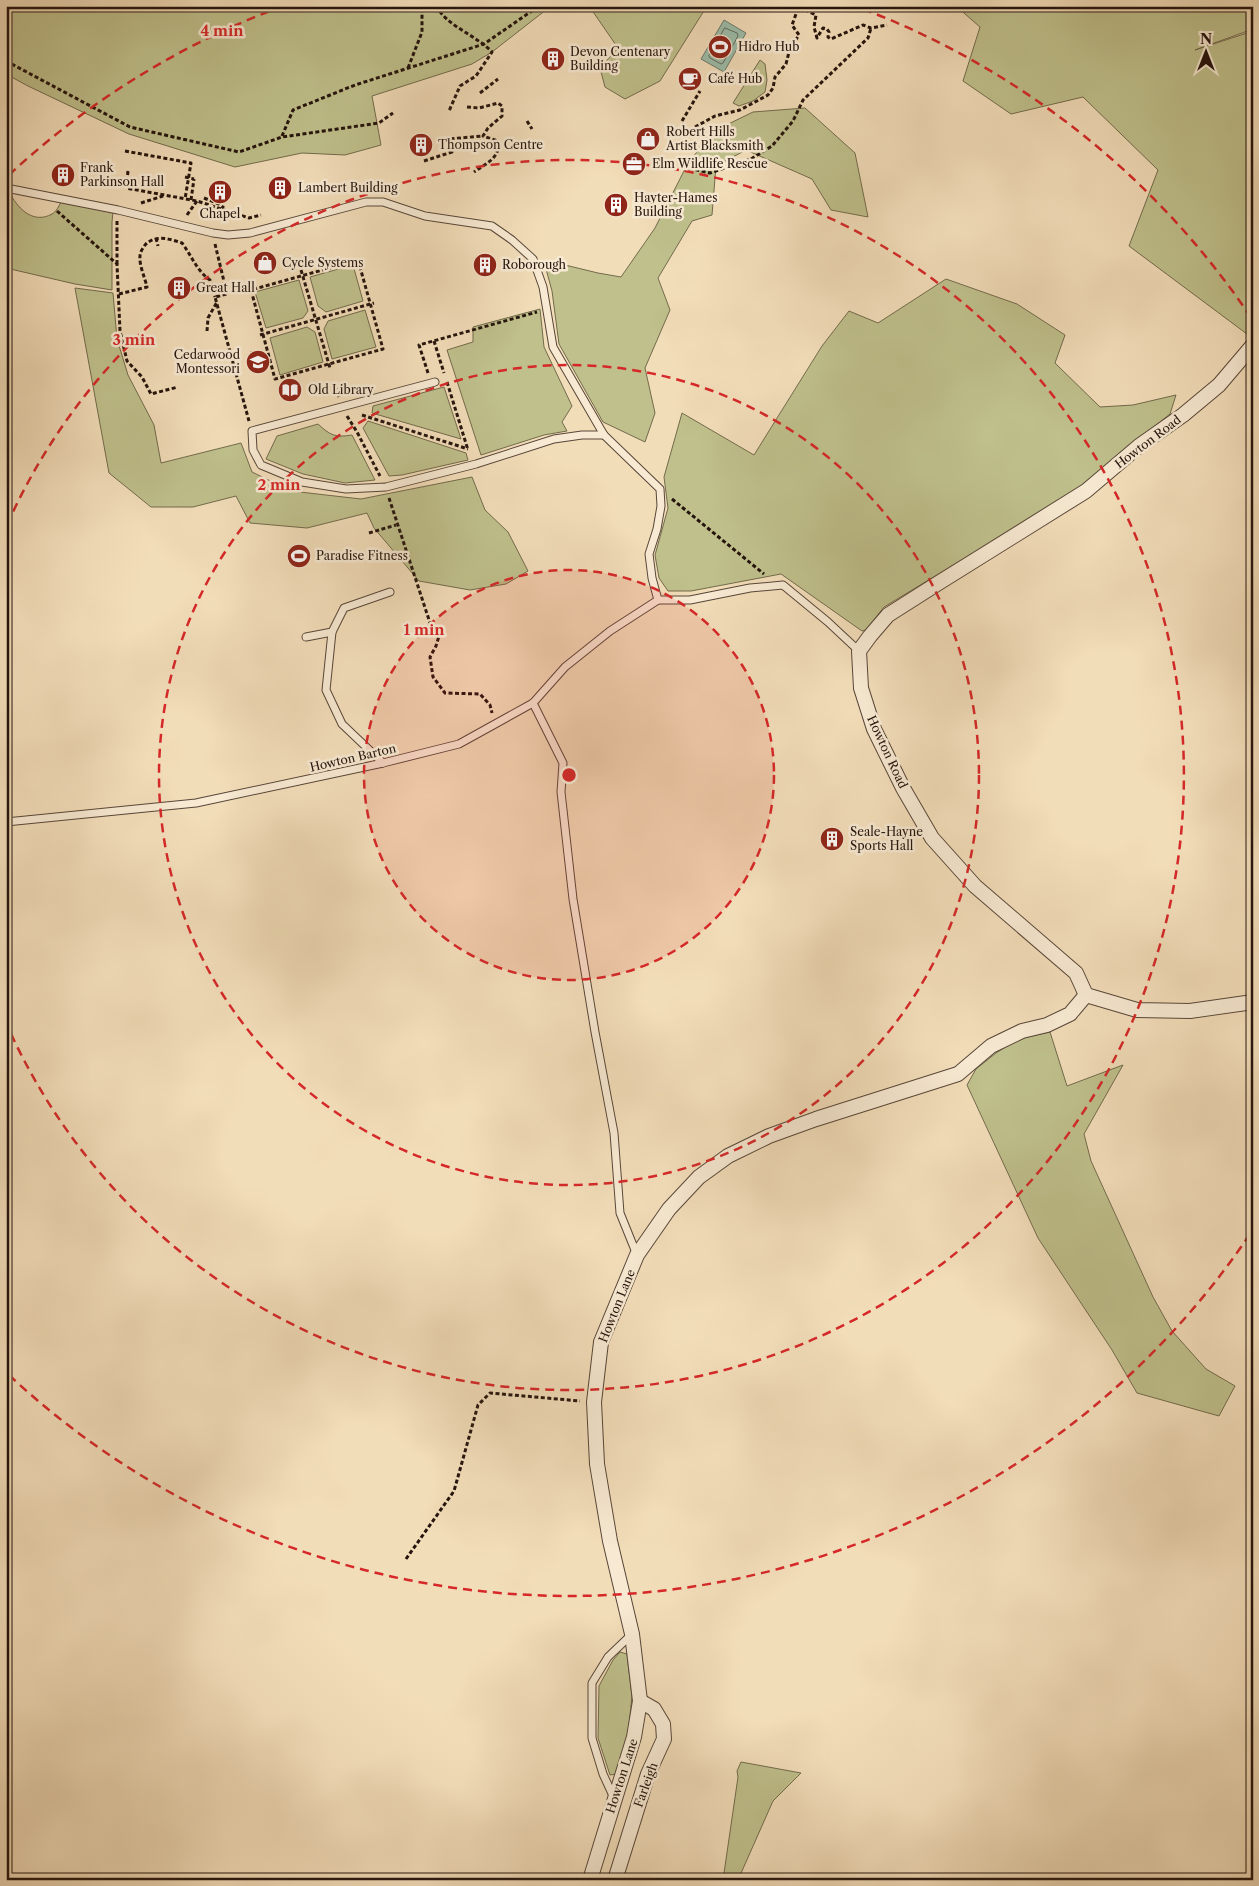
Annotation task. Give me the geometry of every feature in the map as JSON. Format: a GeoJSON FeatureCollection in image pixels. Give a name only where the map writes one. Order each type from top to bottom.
{"type":"FeatureCollection","features":[{"type":"Feature","properties":{"kind":"street","name":"Howton Road"},"geometry":{"type":"LineString","coordinates":[[1086,995],[1076,973],[975,886],[932,838],[903,788],[874,728],[862,688],[859,652],[888,615],[1086,492],[1139,446],[1183,415],[1219,385],[1253,345]]}},
{"type":"Feature","properties":{"kind":"street"},"geometry":{"type":"LineString","coordinates":[[1086,995],[1137,1010],[1190,1011],[1253,1002]]}},
{"type":"Feature","properties":{"kind":"street","name":"Howton Lane"},"geometry":{"type":"LineString","coordinates":[[590,1880],[634,1737],[640,1701],[632,1634],[610,1541],[597,1464],[594,1402],[601,1342],[637,1255],[669,1209],[699,1177],[728,1156],[769,1136],[816,1119],[958,1074],[990,1046],[1022,1032],[1047,1025],[1070,1014],[1086,995]]}},
{"type":"Feature","properties":{"kind":"street","name":"Farleigh"},"geometry":{"type":"LineString","coordinates":[[615,1880],[648,1774],[664,1739],[663,1724],[654,1709],[640,1701]]}},
{"type":"Feature","properties":{"kind":"lane"},"geometry":{"type":"LineString","coordinates":[[6,188],[118,210],[228,235],[250,233],[366,202],[383,202],[425,216],[492,226],[512,240],[533,259],[543,287],[553,347],[604,435],[660,489],[661,506],[657,529],[649,554],[652,578],[658,600],[690,600],[750,588],[783,585],[828,622],[859,652]]}},
{"type":"Feature","properties":{"kind":"lane"},"geometry":{"type":"LineString","coordinates":[[433,382],[252,431],[253,450],[260,465],[302,482],[346,489],[386,487],[476,464],[554,439],[582,435],[604,435]]}},
{"type":"Feature","properties":{"kind":"lane"},"geometry":{"type":"LineString","coordinates":[[383,763],[342,724],[326,690],[332,632],[344,608],[390,592]]}},
{"type":"Feature","properties":{"kind":"lane","name":"Howton Barton"},"geometry":{"type":"LineString","coordinates":[[6,822],[196,803],[383,763],[459,744],[533,703],[565,667],[610,631],[658,600]]}},
{"type":"Feature","properties":{"kind":"lane"},"geometry":{"type":"LineString","coordinates":[[306,637],[332,632]]}},
{"type":"Feature","properties":{"kind":"lane"},"geometry":{"type":"LineString","coordinates":[[533,703],[563,763],[561,792],[573,898],[614,1133],[620,1213],[637,1255]]}},
{"type":"Feature","properties":{"kind":"lane"},"geometry":{"type":"LineString","coordinates":[[614,1798],[603,1774],[592,1738],[592,1683],[608,1657],[632,1634]]}},
{"type":"Feature","properties":{"kind":"path"},"geometry":{"type":"LineString","coordinates":[[407,68],[422,32],[422,6]]}},
{"type":"Feature","properties":{"kind":"path"},"geometry":{"type":"LineString","coordinates":[[436,6],[441,15],[484,44],[492,52],[476,76],[460,86],[449,111]]}},
{"type":"Feature","properties":{"kind":"path"},"geometry":{"type":"LineString","coordinates":[[282,137],[293,110],[355,85],[484,44],[539,6]]}},
{"type":"Feature","properties":{"kind":"path"},"geometry":{"type":"LineString","coordinates":[[695,128],[715,116],[740,110],[768,95],[774,88],[775,77],[786,64],[790,48],[799,35],[792,25],[799,7],[816,15],[814,27],[817,38],[824,28],[829,32],[828,37],[830,39],[863,24],[871,28],[887,25]]}},
{"type":"Feature","properties":{"kind":"path"},"geometry":{"type":"LineString","coordinates":[[689,168],[710,173],[751,159],[772,146],[793,121],[803,100],[868,38],[871,28]]}},
{"type":"Feature","properties":{"kind":"path"},"geometry":{"type":"LineString","coordinates":[[6,61],[130,127],[238,152],[282,137],[379,123],[393,113]]}},
{"type":"Feature","properties":{"kind":"path"},"geometry":{"type":"LineString","coordinates":[[480,93],[498,79]]}},
{"type":"Feature","properties":{"kind":"path"},"geometry":{"type":"LineString","coordinates":[[682,121],[700,91]]}},
{"type":"Feature","properties":{"kind":"path"},"geometry":{"type":"LineString","coordinates":[[467,107],[479,108],[498,103],[502,106],[502,116],[488,128],[483,136]]}},
{"type":"Feature","properties":{"kind":"path"},"geometry":{"type":"LineString","coordinates":[[527,121],[532,129]]}},
{"type":"Feature","properties":{"kind":"path"},"geometry":{"type":"LineString","coordinates":[[424,161],[452,152],[448,139],[483,136],[495,140],[499,146],[498,153],[494,159],[474,172]]}},
{"type":"Feature","properties":{"kind":"path"},"geometry":{"type":"LineString","coordinates":[[126,151],[190,163],[184,199]]}},
{"type":"Feature","properties":{"kind":"path"},"geometry":{"type":"LineString","coordinates":[[128,171],[126,188],[197,201],[249,218],[261,215]]}},
{"type":"Feature","properties":{"kind":"path"},"geometry":{"type":"LineString","coordinates":[[185,177],[194,178],[191,200]]}},
{"type":"Feature","properties":{"kind":"path"},"geometry":{"type":"LineString","coordinates":[[204,198],[219,204],[224,209]]}},
{"type":"Feature","properties":{"kind":"path"},"geometry":{"type":"LineString","coordinates":[[187,215],[197,201]]}},
{"type":"Feature","properties":{"kind":"path"},"geometry":{"type":"LineString","coordinates":[[57,211],[117,264]]}},
{"type":"Feature","properties":{"kind":"path"},"geometry":{"type":"LineString","coordinates":[[117,224],[120,331],[127,360],[142,376],[151,394],[178,387]]}},
{"type":"Feature","properties":{"kind":"path"},"geometry":{"type":"LineString","coordinates":[[213,233],[217,256],[228,293],[215,297]]}},
{"type":"Feature","properties":{"kind":"path"},"geometry":{"type":"LineString","coordinates":[[119,294],[147,287],[140,255],[143,248],[149,242],[156,238],[164,238],[182,243],[195,266],[202,275],[210,280],[252,431]]}},
{"type":"Feature","properties":{"kind":"path"},"geometry":{"type":"LineString","coordinates":[[156,238],[158,246]]}},
{"type":"Feature","properties":{"kind":"path"},"geometry":{"type":"LineString","coordinates":[[246,288],[251,290],[358,260],[385,348],[329,366],[274,379],[251,290]]}},
{"type":"Feature","properties":{"kind":"path"},"geometry":{"type":"LineString","coordinates":[[301,270],[329,366]]}},
{"type":"Feature","properties":{"kind":"path"},"geometry":{"type":"LineString","coordinates":[[208,331],[208,318],[217,302]]}},
{"type":"Feature","properties":{"kind":"path"},"geometry":{"type":"LineString","coordinates":[[262,335],[372,304]]}},
{"type":"Feature","properties":{"kind":"path"},"geometry":{"type":"LineString","coordinates":[[433,382],[419,345],[547,309]]}},
{"type":"Feature","properties":{"kind":"path"},"geometry":{"type":"LineString","coordinates":[[434,341],[468,449],[476,464]]}},
{"type":"Feature","properties":{"kind":"path"},"geometry":{"type":"LineString","coordinates":[[342,408],[386,487],[396,525],[432,629],[439,636],[430,657],[433,677],[445,693],[480,694],[490,705],[495,724]]}},
{"type":"Feature","properties":{"kind":"path"},"geometry":{"type":"LineString","coordinates":[[370,418],[468,449]]}},
{"type":"Feature","properties":{"kind":"path"},"geometry":{"type":"LineString","coordinates":[[660,489],[758,571]]}},
{"type":"Feature","properties":{"kind":"path"},"geometry":{"type":"LineString","coordinates":[[369,533],[396,525]]}},
{"type":"Feature","properties":{"kind":"path"},"geometry":{"type":"LineString","coordinates":[[406,1559],[454,1491],[478,1405],[490,1393],[594,1402]]}},
{"type":"Feature","properties":{"kind":"green space"},"geometry":{"type":"Polygon","coordinates":[[[6,6],[551,6],[492,52],[472,64],[372,96],[381,145],[345,155],[302,153],[235,167],[129,134],[6,74],[6,6]]]}},
{"type":"Feature","properties":{"kind":"green space"},"geometry":{"type":"Polygon","coordinates":[[[589,6],[707,6],[660,81],[625,99],[605,87],[600,68],[618,48],[589,6]]]}},
{"type":"Feature","properties":{"kind":"green space"},"geometry":{"type":"Polygon","coordinates":[[[956,6],[1253,6],[1253,29],[1195,50],[1253,31],[1253,334],[1251,337],[1129,246],[1158,170],[1083,97],[1011,114],[963,81],[980,27],[956,6]]]}},
{"type":"Feature","properties":{"kind":"green space"},"geometry":{"type":"Polygon","coordinates":[[[760,60],[765,64],[767,80],[765,92],[753,101],[739,106],[733,103],[760,60]]]}},
{"type":"Feature","properties":{"kind":"green space"},"geometry":{"type":"Polygon","coordinates":[[[805,108],[855,153],[868,217],[831,210],[812,179],[746,150],[716,166],[712,215],[692,221],[658,278],[670,310],[645,368],[655,413],[645,442],[603,422],[559,344],[552,291],[546,269],[561,264],[621,277],[655,228],[685,169],[710,133],[753,112],[805,108]]]}},
{"type":"Feature","properties":{"kind":"green space"},"geometry":{"type":"Polygon","coordinates":[[[6,194],[11,195],[18,206],[33,216],[45,217],[53,213],[61,202],[113,212],[112,290],[75,284],[6,268],[6,194]]]}},
{"type":"Feature","properties":{"kind":"green space"},"geometry":{"type":"Polygon","coordinates":[[[353,265],[363,301],[326,312],[318,306],[310,277],[353,265]]]}},
{"type":"Feature","properties":{"kind":"green space"},"geometry":{"type":"Polygon","coordinates":[[[946,279],[1017,304],[1065,335],[1055,363],[1100,407],[1133,405],[1176,395],[1170,414],[1084,486],[884,607],[866,630],[862,631],[781,574],[691,591],[668,591],[659,578],[655,555],[668,508],[664,477],[682,413],[754,455],[822,346],[849,311],[878,323],[946,279]]]}},
{"type":"Feature","properties":{"kind":"green space"},"geometry":{"type":"Polygon","coordinates":[[[299,280],[308,311],[303,318],[266,328],[255,292],[299,280]]]}},
{"type":"Feature","properties":{"kind":"green space"},"geometry":{"type":"Polygon","coordinates":[[[75,288],[113,293],[117,339],[128,375],[154,425],[161,463],[241,443],[252,472],[291,491],[361,499],[472,477],[485,510],[508,532],[528,571],[506,584],[470,590],[419,581],[374,528],[367,513],[307,528],[250,523],[236,496],[193,507],[151,507],[109,473],[75,288]]]}},
{"type":"Feature","properties":{"kind":"green space"},"geometry":{"type":"Polygon","coordinates":[[[540,309],[544,347],[572,406],[562,422],[567,431],[544,435],[481,455],[447,350],[473,342],[473,327],[540,309]]]}},
{"type":"Feature","properties":{"kind":"green space"},"geometry":{"type":"Polygon","coordinates":[[[365,310],[376,347],[332,359],[324,329],[328,321],[365,310]]]}},
{"type":"Feature","properties":{"kind":"green space"},"geometry":{"type":"Polygon","coordinates":[[[307,327],[315,332],[323,362],[280,375],[270,338],[307,327]]]}},
{"type":"Feature","properties":{"kind":"green space"},"geometry":{"type":"Polygon","coordinates":[[[444,387],[461,439],[372,413],[373,406],[444,387]]]}},
{"type":"Feature","properties":{"kind":"green space"},"geometry":{"type":"Polygon","coordinates":[[[368,421],[466,453],[468,460],[402,475],[389,476],[363,428],[368,421]]]}},
{"type":"Feature","properties":{"kind":"green space"},"geometry":{"type":"Polygon","coordinates":[[[318,424],[333,435],[352,435],[375,480],[345,483],[303,474],[266,459],[277,436],[318,424]]]}},
{"type":"Feature","properties":{"kind":"green space"},"geometry":{"type":"Polygon","coordinates":[[[1050,1032],[1067,1086],[1123,1065],[1084,1134],[1091,1161],[1153,1297],[1172,1331],[1206,1369],[1235,1386],[1219,1416],[1137,1393],[1112,1350],[1038,1238],[967,1085],[976,1069],[996,1053],[1018,1039],[1050,1032]]]}},
{"type":"Feature","properties":{"kind":"green space"},"geometry":{"type":"Polygon","coordinates":[[[620,1652],[627,1654],[632,1696],[628,1736],[617,1774],[610,1775],[598,1738],[599,1686],[613,1660],[620,1652]]]}},
{"type":"Feature","properties":{"kind":"green space"},"geometry":{"type":"Polygon","coordinates":[[[741,1762],[801,1773],[773,1801],[738,1880],[723,1880],[738,1777],[737,1771],[741,1762]]]}},
{"type":"Feature","properties":{"kind":"water"},"geometry":{"type":"Polygon","coordinates":[[[724,20],[746,33],[724,72],[701,59],[724,20]]]}},
{"type":"Feature","properties":{"kind":"place","name":"Hidro Hub"},"geometry":{"type":"Point","coordinates":[720,47]}},
{"type":"Feature","properties":{"kind":"place","name":"Devon Centenary Building"},"geometry":{"type":"Point","coordinates":[553,59]}},
{"type":"Feature","properties":{"kind":"place","name":"Café Hub"},"geometry":{"type":"Point","coordinates":[690,79]}},
{"type":"Feature","properties":{"kind":"place","name":"Robert Hills Artist Blacksmith"},"geometry":{"type":"Point","coordinates":[648,139]}},
{"type":"Feature","properties":{"kind":"place","name":"Thompson Centre"},"geometry":{"type":"Point","coordinates":[421,145]}},
{"type":"Feature","properties":{"kind":"place","name":"Elm Wildlife Rescue"},"geometry":{"type":"Point","coordinates":[634,164]}},
{"type":"Feature","properties":{"kind":"place","name":"Frank Parkinson Hall"},"geometry":{"type":"Point","coordinates":[63,175]}},
{"type":"Feature","properties":{"kind":"place","name":"Lambert Building"},"geometry":{"type":"Point","coordinates":[280,188]}},
{"type":"Feature","properties":{"kind":"place","name":"Chapel"},"geometry":{"type":"Point","coordinates":[220,192]}},
{"type":"Feature","properties":{"kind":"place","name":"Hayter-Hames Building"},"geometry":{"type":"Point","coordinates":[616,205]}},
{"type":"Feature","properties":{"kind":"place","name":"Cycle Systems"},"geometry":{"type":"Point","coordinates":[265,263]}},
{"type":"Feature","properties":{"kind":"place","name":"Roborough"},"geometry":{"type":"Point","coordinates":[485,265]}},
{"type":"Feature","properties":{"kind":"place","name":"Great Hall"},"geometry":{"type":"Point","coordinates":[179,288]}},
{"type":"Feature","properties":{"kind":"place","name":"Cedarwood Montessori"},"geometry":{"type":"Point","coordinates":[258,362]}},
{"type":"Feature","properties":{"kind":"place","name":"Old Library"},"geometry":{"type":"Point","coordinates":[290,390]}},
{"type":"Feature","properties":{"kind":"place","name":"Paradise Fitness"},"geometry":{"type":"Point","coordinates":[299,556]}},
{"type":"Feature","properties":{"kind":"place","name":"Seale-Hayne Sports Hall"},"geometry":{"type":"Point","coordinates":[832,839]}}]}
